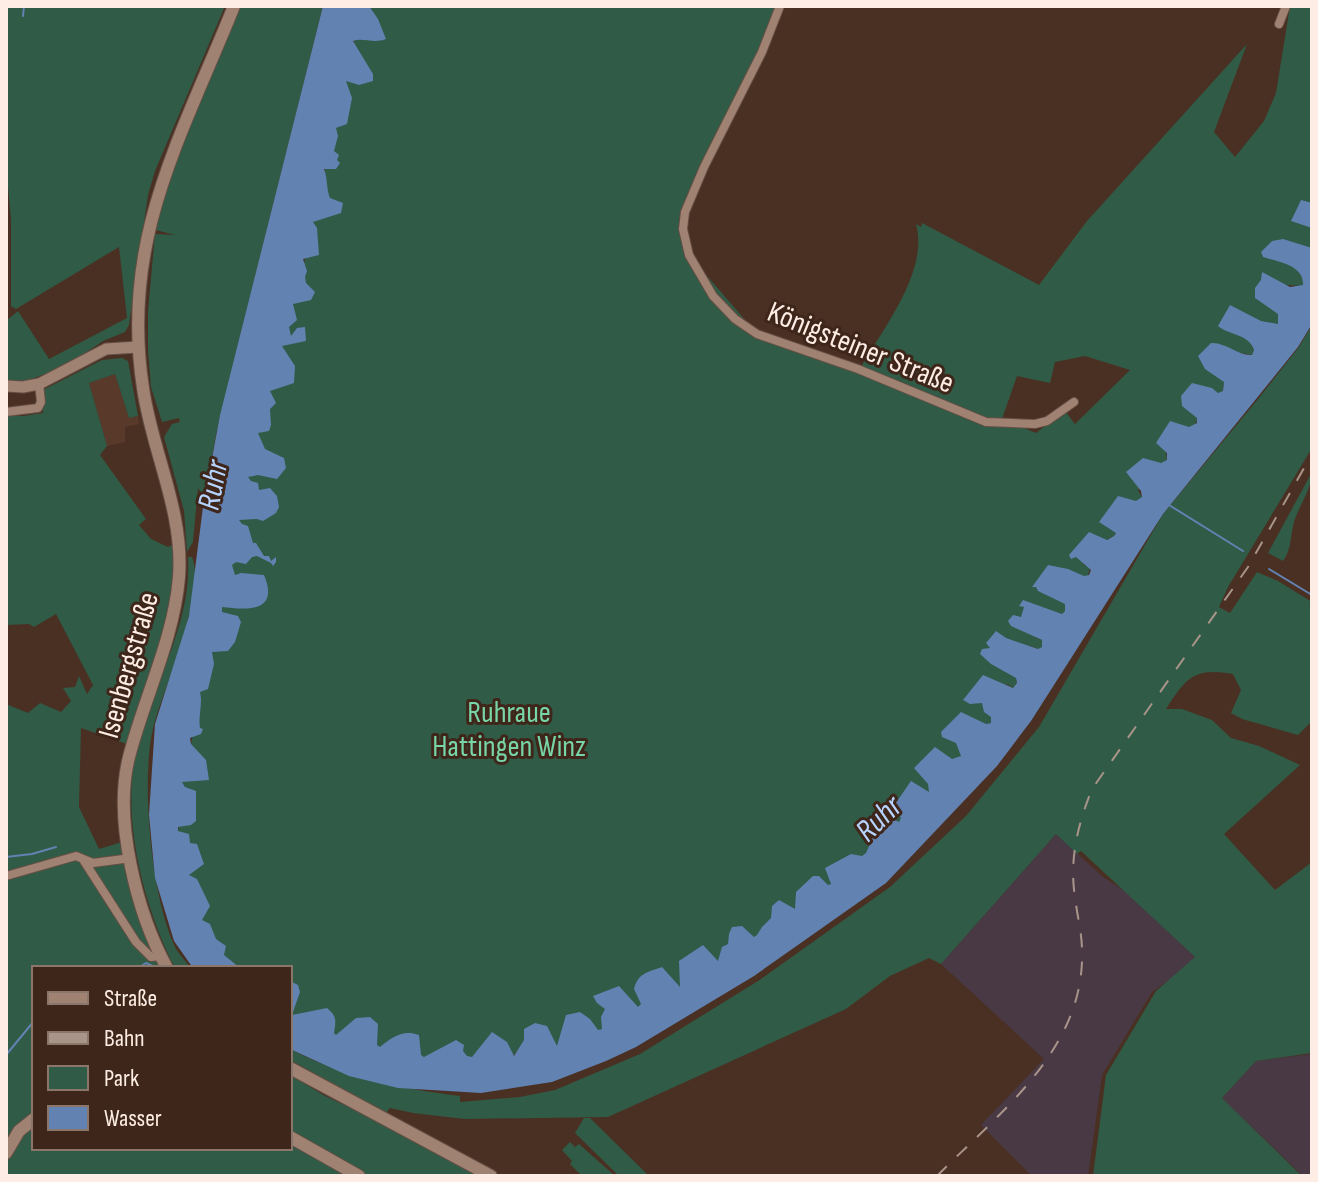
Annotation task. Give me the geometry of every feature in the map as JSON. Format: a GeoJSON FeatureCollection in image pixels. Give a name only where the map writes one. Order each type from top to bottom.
{"type":"FeatureCollection","features":[{"type":"Feature","properties":{"kind":"main road","name":"Isenbergstraße"},"geometry":{"type":"LineString","coordinates":[[166,966],[147,922],[124,817],[126,772],[176,601],[180,566],[174,508],[146,403],[138,347],[138,304],[145,250],[158,192],[234,6]]}},
{"type":"Feature","properties":{"kind":"main road"},"geometry":{"type":"LineString","coordinates":[[292,1069],[491,1176]]}},
{"type":"Feature","properties":{"kind":"main road"},"geometry":{"type":"LineString","coordinates":[[6,1153],[19,1131],[32,1121]]}},
{"type":"Feature","properties":{"kind":"main road"},"geometry":{"type":"LineString","coordinates":[[292,1138],[359,1176]]}},
{"type":"Feature","properties":{"kind":"street","name":"Königsteiner Straße"},"geometry":{"type":"LineString","coordinates":[[780,6],[762,52],[685,212],[683,229],[689,255],[713,296],[735,319],[757,334],[888,381],[986,422],[1035,424],[1047,421],[1074,402]]}},
{"type":"Feature","properties":{"kind":"street"},"geometry":{"type":"LineString","coordinates":[[1279,24],[1286,6]]}},
{"type":"Feature","properties":{"kind":"street"},"geometry":{"type":"LineString","coordinates":[[6,386],[39,384],[106,349],[138,347]]}},
{"type":"Feature","properties":{"kind":"street"},"geometry":{"type":"LineString","coordinates":[[6,412],[38,408],[41,402],[39,384]]}},
{"type":"Feature","properties":{"kind":"street"},"geometry":{"type":"LineString","coordinates":[[6,876],[76,856],[93,863],[131,858]]}},
{"type":"Feature","properties":{"kind":"street"},"geometry":{"type":"LineString","coordinates":[[84,861],[142,949],[151,957],[160,956]]}},
{"type":"Feature","properties":{"kind":"shaded area"},"geometry":{"type":"Polygon","coordinates":[[[115,374],[129,418],[138,416],[139,424],[125,427],[125,442],[107,446],[89,383],[115,374]]]}},
{"type":"Feature","properties":{"kind":"shaded area"},"geometry":{"type":"Polygon","coordinates":[[[1056,834],[1103,877],[1126,892],[1198,960],[1152,992],[1102,1075],[1088,1176],[1032,1176],[981,1125],[1044,1059],[941,964],[1056,834]]]}},
{"type":"Feature","properties":{"kind":"shaded area"},"geometry":{"type":"Polygon","coordinates":[[[1312,1054],[1312,1176],[1303,1176],[1222,1098],[1256,1061],[1312,1054]]]}},
{"type":"Feature","properties":{"kind":"green space"},"geometry":{"type":"Polygon","coordinates":[[[6,6],[225,6],[155,171],[148,195],[129,325],[125,332],[103,341],[64,367],[26,381],[6,380],[6,321],[18,311],[49,359],[127,318],[119,247],[16,309],[11,306],[11,220],[6,164],[6,6]]]}},
{"type":"Feature","properties":{"kind":"green space"},"geometry":{"type":"Polygon","coordinates":[[[240,6],[323,6],[219,420],[204,497],[198,488],[193,542],[187,552],[184,511],[164,437],[172,424],[180,422],[179,418],[162,422],[151,387],[148,311],[155,234],[175,235],[156,230],[163,201],[182,144],[240,6]]]}},
{"type":"Feature","properties":{"kind":"green space","name":"Ruhraue Hattingen Winz"},"geometry":{"type":"Polygon","coordinates":[[[362,6],[779,6],[684,221],[689,255],[752,328],[861,367],[892,317],[910,279],[916,261],[916,224],[921,227],[922,223],[1039,285],[1087,221],[1247,44],[1214,132],[1235,157],[1264,121],[1276,93],[1290,6],[1312,6],[1312,248],[1297,270],[1303,278],[1303,286],[1287,285],[1278,314],[1278,325],[1249,341],[1254,350],[1252,355],[1241,353],[1224,382],[1223,391],[1219,394],[1214,390],[1194,426],[1188,427],[1166,452],[1167,460],[1138,490],[1142,497],[1111,527],[1116,532],[1114,536],[1083,564],[1090,568],[1088,575],[1084,577],[1076,573],[1065,611],[1062,614],[1051,611],[1035,637],[1042,640],[1042,647],[1030,646],[1016,678],[1017,684],[1013,688],[1007,684],[991,723],[986,724],[936,787],[784,933],[598,1031],[557,1047],[553,1040],[519,1049],[513,1056],[510,1051],[475,1054],[472,1057],[425,1057],[357,1047],[292,1018],[292,966],[229,966],[198,915],[178,832],[182,782],[185,781],[204,667],[254,446],[302,272],[362,6]],[[1085,356],[1055,362],[1050,383],[1017,376],[1002,419],[1036,433],[1065,411],[1075,424],[1130,370],[1085,356]]]}},
{"type":"Feature","properties":{"kind":"green space"},"geometry":{"type":"Polygon","coordinates":[[[1312,325],[1312,448],[1219,607],[1230,613],[1257,572],[1312,602],[1312,721],[1298,735],[1242,719],[1231,713],[1241,690],[1233,674],[1220,672],[1192,677],[1179,689],[1166,709],[1182,709],[1212,720],[1231,738],[1259,746],[1300,765],[1224,834],[1275,890],[1312,862],[1312,1053],[1256,1061],[1222,1098],[1302,1176],[1093,1176],[1106,1075],[1156,991],[1195,957],[1081,851],[1077,854],[1056,834],[941,964],[929,958],[890,976],[846,1009],[608,1117],[465,1119],[390,1108],[386,1113],[292,1061],[292,1050],[352,1075],[460,1096],[460,1102],[520,1097],[555,1090],[640,1054],[758,981],[890,887],[966,816],[1039,727],[1163,514],[1299,347],[1312,325]]]}},
{"type":"Feature","properties":{"kind":"green space"},"geometry":{"type":"Polygon","coordinates":[[[122,358],[128,361],[138,416],[129,418],[115,374],[89,383],[107,446],[100,455],[146,519],[139,525],[151,539],[168,547],[175,544],[174,570],[159,646],[127,744],[81,728],[79,807],[99,849],[122,842],[160,966],[32,966],[32,1150],[292,1150],[292,1076],[480,1176],[6,1176],[6,1164],[22,1131],[6,1150],[6,704],[28,713],[40,703],[61,712],[71,701],[63,688],[75,687],[79,676],[87,694],[93,685],[56,614],[34,627],[29,624],[6,625],[6,415],[43,413],[43,390],[102,360],[122,358]]]}},
{"type":"Feature","properties":{"kind":"green space"},"geometry":{"type":"Polygon","coordinates":[[[1312,472],[1310,485],[1296,516],[1283,561],[1268,553],[1312,472]]]}},
{"type":"Feature","properties":{"kind":"green space"},"geometry":{"type":"Polygon","coordinates":[[[188,557],[192,557],[194,591],[183,638],[155,721],[148,772],[150,836],[160,900],[176,949],[189,966],[174,966],[144,888],[137,859],[131,799],[138,744],[178,629],[188,582],[188,557]]]}},
{"type":"Feature","properties":{"kind":"green space"},"geometry":{"type":"Polygon","coordinates":[[[584,1118],[590,1118],[649,1176],[619,1176],[575,1133],[584,1118]]]}},
{"type":"Feature","properties":{"kind":"green space"},"geometry":{"type":"Polygon","coordinates":[[[570,1142],[575,1147],[579,1144],[615,1176],[579,1176],[562,1150],[570,1142]]]}},
{"type":"Feature","properties":{"kind":"water","name":"Ruhr"},"geometry":{"type":"Polygon","coordinates":[[[323,6],[369,6],[386,39],[353,41],[373,74],[373,81],[359,85],[346,81],[352,98],[347,124],[336,128],[338,136],[334,151],[339,155],[337,160],[340,163],[336,169],[324,169],[330,198],[343,203],[341,213],[313,222],[317,228],[319,255],[303,259],[307,271],[306,283],[315,292],[311,300],[293,304],[297,320],[289,327],[291,336],[297,328],[305,327],[306,341],[282,346],[295,366],[294,383],[270,391],[276,403],[270,409],[271,425],[269,431],[258,433],[265,449],[284,458],[286,468],[277,479],[258,475],[248,477],[258,483],[259,490],[270,488],[277,496],[279,507],[276,513],[263,521],[239,520],[248,526],[253,543],[264,556],[269,556],[271,561],[276,557],[276,562],[273,566],[257,556],[246,564],[236,562],[232,565],[235,575],[264,575],[268,596],[264,603],[250,608],[222,607],[222,612],[238,616],[241,622],[235,642],[228,651],[212,652],[214,664],[208,689],[200,692],[200,728],[203,729],[201,734],[190,738],[191,744],[206,760],[209,780],[182,782],[185,787],[196,791],[196,821],[178,827],[178,831],[189,834],[190,843],[197,844],[204,864],[189,875],[197,879],[210,906],[202,920],[210,924],[216,939],[226,946],[224,955],[238,966],[192,966],[174,941],[155,878],[149,815],[155,724],[189,616],[203,507],[220,415],[323,6]]]}},
{"type":"Feature","properties":{"kind":"water"},"geometry":{"type":"Polygon","coordinates":[[[1301,200],[1312,203],[1312,228],[1291,221],[1301,200]]]}},
{"type":"Feature","properties":{"kind":"water"},"geometry":{"type":"Polygon","coordinates":[[[1283,239],[1312,248],[1312,324],[1298,347],[1163,514],[1031,721],[997,766],[886,883],[754,976],[636,1047],[552,1082],[481,1093],[398,1088],[349,1076],[292,1050],[292,1015],[327,1008],[334,1016],[336,1035],[356,1018],[370,1017],[378,1024],[377,1045],[380,1047],[398,1035],[413,1033],[419,1035],[421,1055],[424,1057],[456,1040],[464,1045],[463,1051],[467,1056],[472,1057],[492,1032],[507,1042],[514,1056],[524,1040],[524,1029],[535,1023],[547,1026],[557,1046],[566,1015],[580,1012],[598,1030],[602,1029],[601,1017],[605,1009],[593,996],[619,986],[638,1007],[641,1004],[634,989],[644,974],[662,967],[680,987],[679,961],[703,945],[718,961],[722,947],[728,944],[732,927],[742,926],[754,937],[771,918],[772,906],[779,900],[795,909],[796,892],[813,876],[819,876],[828,885],[831,884],[825,868],[851,854],[862,856],[866,853],[883,814],[899,822],[901,818],[893,807],[911,781],[929,792],[928,784],[914,768],[935,747],[952,759],[961,756],[956,743],[942,737],[941,732],[961,712],[986,724],[991,723],[991,717],[984,712],[982,703],[970,704],[963,700],[983,675],[1013,688],[1017,683],[1016,678],[980,654],[982,649],[990,648],[986,643],[996,631],[1006,638],[1038,649],[1042,647],[1042,640],[1011,626],[1008,621],[1013,615],[1021,617],[1024,607],[1019,606],[1023,600],[1062,614],[1065,611],[1065,604],[1032,587],[1048,565],[1089,575],[1091,570],[1069,555],[1089,532],[1107,540],[1114,536],[1116,533],[1099,522],[1118,496],[1136,501],[1142,497],[1126,472],[1143,458],[1161,463],[1167,460],[1167,453],[1156,443],[1170,421],[1189,427],[1197,423],[1197,418],[1182,406],[1181,396],[1192,383],[1212,388],[1218,393],[1223,391],[1224,382],[1205,369],[1198,356],[1211,343],[1252,355],[1254,350],[1248,340],[1218,326],[1230,305],[1261,321],[1278,324],[1278,314],[1255,298],[1255,288],[1262,272],[1290,287],[1303,285],[1295,269],[1263,257],[1261,252],[1272,241],[1283,239]]]}},
{"type":"Feature","properties":{"kind":"water"},"geometry":{"type":"Polygon","coordinates":[[[292,982],[298,985],[300,992],[292,1015],[292,982]]]}},
{"type":"Feature","properties":{"kind":"waterway"},"geometry":{"type":"LineString","coordinates":[[23,16],[24,6]]}},
{"type":"Feature","properties":{"kind":"waterway"},"geometry":{"type":"LineString","coordinates":[[1169,505],[1243,551]]}},
{"type":"Feature","properties":{"kind":"waterway"},"geometry":{"type":"LineString","coordinates":[[1269,569],[1312,595]]}},
{"type":"Feature","properties":{"kind":"waterway"},"geometry":{"type":"LineString","coordinates":[[6,857],[56,847]]}},
{"type":"Feature","properties":{"kind":"waterway"},"geometry":{"type":"LineString","coordinates":[[141,966],[146,963],[153,966]]}},
{"type":"Feature","properties":{"kind":"waterway"},"geometry":{"type":"LineString","coordinates":[[6,1055],[32,1023]]}},
{"type":"Feature","properties":{"kind":"railway"},"geometry":{"type":"LineString","coordinates":[[937,1176],[1011,1103],[1054,1049],[1069,1019],[1079,986],[1082,944],[1073,869],[1079,829],[1092,789],[1248,567],[1312,454]]}}]}
